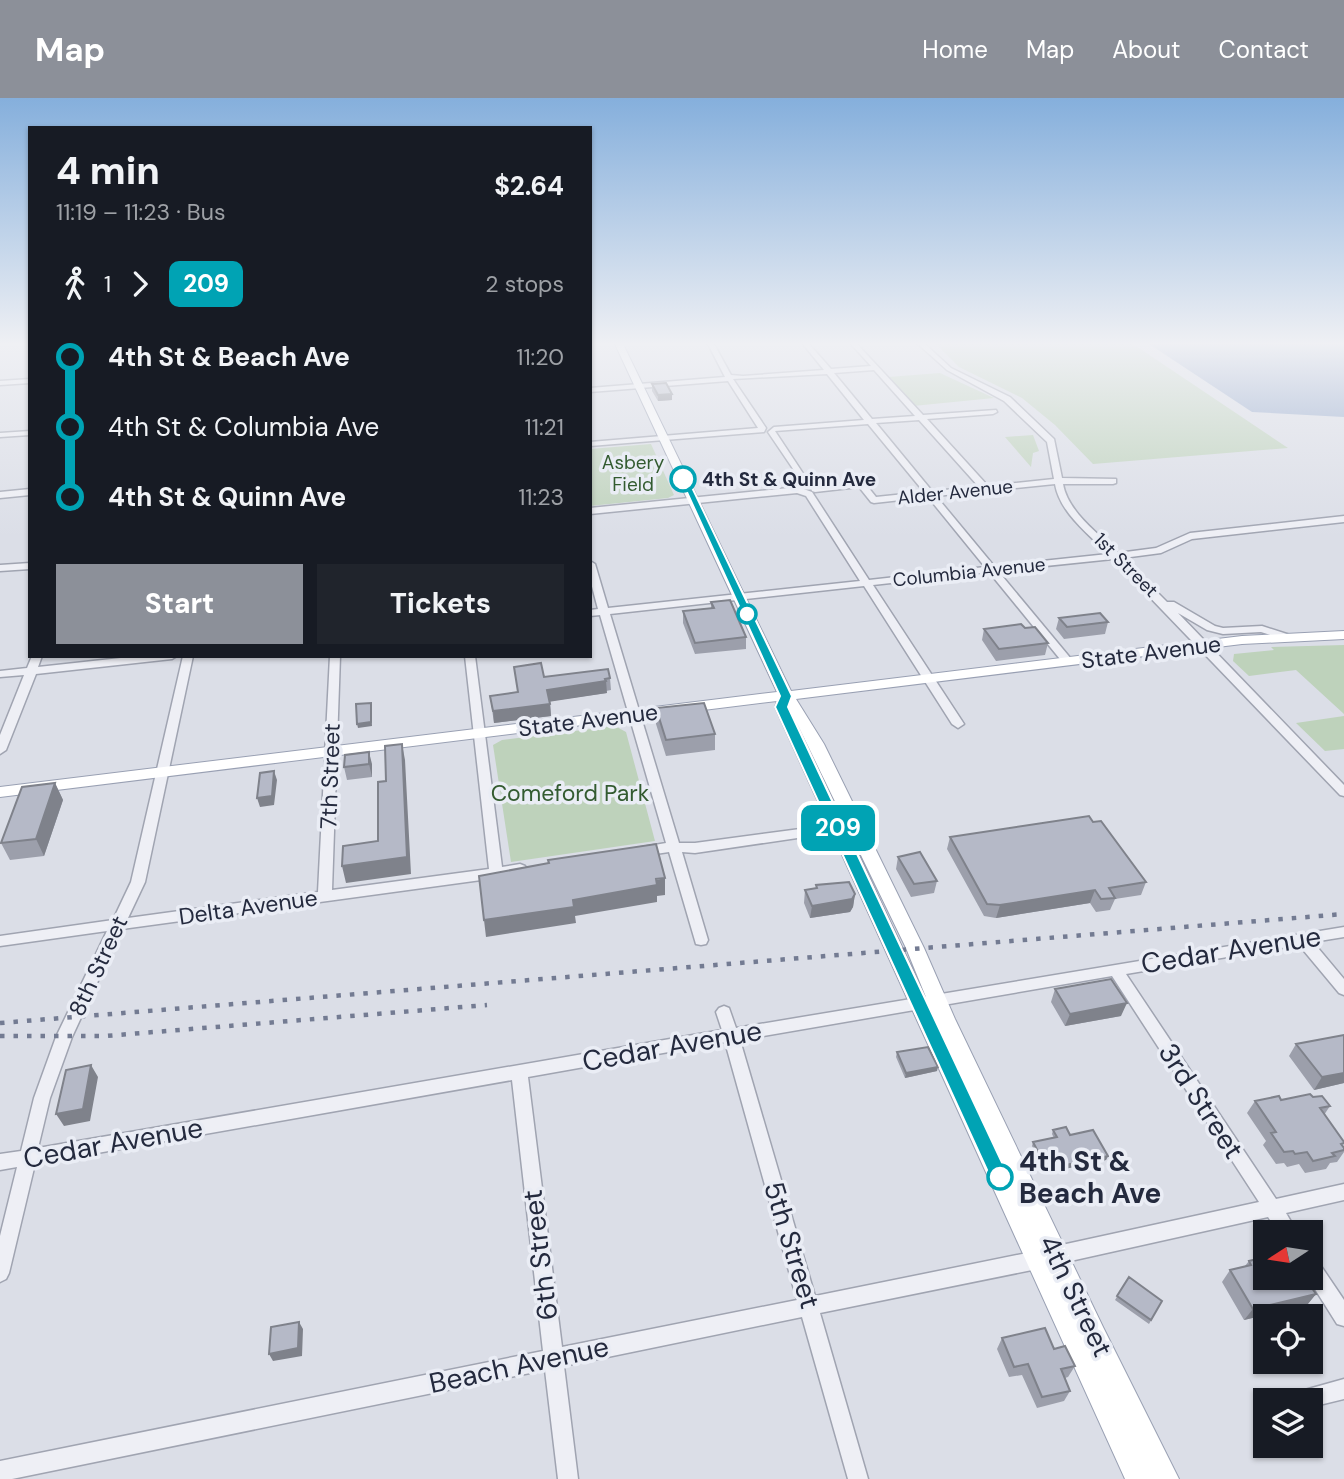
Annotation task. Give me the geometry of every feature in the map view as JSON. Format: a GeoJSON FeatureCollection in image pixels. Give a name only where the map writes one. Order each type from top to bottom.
{"type":"FeatureCollection","features":[{"type":"Feature","properties":{"kind":"main road","name":"4th Street"},"geometry":{"type":"LineString","coordinates":[[650,408],[786,696],[795,706],[816,744],[878,873],[928,1001]]}},
{"type":"Feature","properties":{"kind":"main road","name":"State Avenue"},"geometry":{"type":"LineString","coordinates":[[0,792],[1202,645],[1344,635]]}},
{"type":"Feature","properties":{"kind":"main road","name":"4th Street"},"geometry":{"type":"LineString","coordinates":[[786,696],[782,707],[838,828],[928,1001],[1047,1258],[1139,1479]]}},
{"type":"Feature","properties":{"kind":"main road"},"geometry":{"type":"LineString","coordinates":[[838,828],[849,830],[866,862],[878,873]]}},
{"type":"Feature","properties":{"kind":"main road","name":"4th Street"},"geometry":{"type":"LineString","coordinates":[[1047,1258],[1166,1479]]}},
{"type":"Feature","properties":{"kind":"street"},"geometry":{"type":"LineString","coordinates":[[753,408],[811,489],[927,679],[958,724]]}},
{"type":"Feature","properties":{"kind":"street"},"geometry":{"type":"LineString","coordinates":[[859,408],[1068,662]]}},
{"type":"Feature","properties":{"kind":"street"},"geometry":{"type":"LineString","coordinates":[[914,408],[986,489]]}},
{"type":"Feature","properties":{"kind":"street","name":"1st Street"},"geometry":{"type":"LineString","coordinates":[[1017,408],[1051,441],[1061,496],[1070,510],[1344,792]]}},
{"type":"Feature","properties":{"kind":"street"},"geometry":{"type":"LineString","coordinates":[[592,444],[993,412]]}},
{"type":"Feature","properties":{"kind":"street"},"geometry":{"type":"LineString","coordinates":[[767,430],[798,489]]}},
{"type":"Feature","properties":{"kind":"street"},"geometry":{"type":"LineString","coordinates":[[0,435],[28,433]]}},
{"type":"Feature","properties":{"kind":"street"},"geometry":{"type":"LineString","coordinates":[[1059,481],[1113,481]]}},
{"type":"Feature","properties":{"kind":"street","name":"Alder Avenue"},"geometry":{"type":"LineString","coordinates":[[811,489],[860,484],[874,500],[1059,481]]}},
{"type":"Feature","properties":{"kind":"street"},"geometry":{"type":"LineString","coordinates":[[592,511],[811,489]]}},
{"type":"Feature","properties":{"kind":"street"},"geometry":{"type":"LineString","coordinates":[[0,495],[28,492]]}},
{"type":"Feature","properties":{"kind":"street","name":"Columbia Avenue"},"geometry":{"type":"LineString","coordinates":[[592,613],[1116,556],[1168,548],[1190,536],[1344,519]]}},
{"type":"Feature","properties":{"kind":"street"},"geometry":{"type":"LineString","coordinates":[[0,568],[28,566]]}},
{"type":"Feature","properties":{"kind":"street"},"geometry":{"type":"LineString","coordinates":[[592,571],[701,940]]}},
{"type":"Feature","properties":{"kind":"street"},"geometry":{"type":"LineString","coordinates":[[1163,603],[1177,607],[1191,619],[1211,628],[1223,631],[1262,629],[1286,637]]}},
{"type":"Feature","properties":{"kind":"street"},"geometry":{"type":"LineString","coordinates":[[0,750],[36,658]]}},
{"type":"Feature","properties":{"kind":"street"},"geometry":{"type":"LineString","coordinates":[[0,674],[153,658]]}},
{"type":"Feature","properties":{"kind":"street","name":"8th Street"},"geometry":{"type":"LineString","coordinates":[[0,1273],[42,1098],[64,1037],[138,882],[188,658]]}},
{"type":"Feature","properties":{"kind":"street","name":"7th Street"},"geometry":{"type":"LineString","coordinates":[[325,896],[335,658]]}},
{"type":"Feature","properties":{"kind":"street"},"geometry":{"type":"LineString","coordinates":[[470,658],[496,873]]}},
{"type":"Feature","properties":{"kind":"street"},"geometry":{"type":"LineString","coordinates":[[632,853],[673,847],[695,848],[838,828]]}},
{"type":"Feature","properties":{"kind":"street","name":"Delta Avenue"},"geometry":{"type":"LineString","coordinates":[[0,941],[537,867]]}},
{"type":"Feature","properties":{"kind":"street","name":"Cedar Avenue"},"geometry":{"type":"LineString","coordinates":[[0,1162],[1301,937],[1344,932]]}},
{"type":"Feature","properties":{"kind":"street"},"geometry":{"type":"LineString","coordinates":[[1301,937],[1344,989]]}},
{"type":"Feature","properties":{"kind":"street","name":"3rd Street"},"geometry":{"type":"LineString","coordinates":[[1115,969],[1280,1220]]}},
{"type":"Feature","properties":{"kind":"street","name":"5th Street"},"geometry":{"type":"LineString","coordinates":[[724,1012],[858,1479]]}},
{"type":"Feature","properties":{"kind":"street","name":"6th Street"},"geometry":{"type":"LineString","coordinates":[[519,1072],[568,1479]]}},
{"type":"Feature","properties":{"kind":"street","name":"Beach Avenue"},"geometry":{"type":"LineString","coordinates":[[0,1471],[1047,1258],[1344,1192]]}},
{"type":"Feature","properties":{"kind":"street"},"geometry":{"type":"LineString","coordinates":[[1323,1285],[1344,1317]]}},
{"type":"Feature","properties":{"kind":"street"},"geometry":{"type":"LineString","coordinates":[[1323,1394],[1344,1389]]}},
{"type":"Feature","properties":{"kind":"green space"},"geometry":{"type":"Polygon","coordinates":[[[1035,408],[1229,408],[1288,448],[1093,464],[1035,408]]]}},
{"type":"Feature","properties":{"kind":"green space"},"geometry":{"type":"Polygon","coordinates":[[[1033,435],[1039,451],[1033,453],[1031,467],[1005,437],[1033,435]]]}},
{"type":"Feature","properties":{"kind":"green space","name":"Asbery Field"},"geometry":{"type":"Polygon","coordinates":[[[651,444],[674,495],[668,498],[592,506],[592,449],[651,444]]]}},
{"type":"Feature","properties":{"kind":"green space"},"geometry":{"type":"Polygon","coordinates":[[[1344,645],[1344,714],[1296,670],[1249,676],[1233,661],[1234,654],[1274,650],[1271,647],[1344,645]]]}},
{"type":"Feature","properties":{"kind":"green space"},"geometry":{"type":"Polygon","coordinates":[[[1344,716],[1344,749],[1325,751],[1296,723],[1344,716]]]}},
{"type":"Feature","properties":{"kind":"green space","name":"Comeford Park"},"geometry":{"type":"Polygon","coordinates":[[[615,726],[626,732],[655,841],[511,862],[493,745],[502,740],[615,726]]]}},
{"type":"Feature","properties":{"kind":"water"},"geometry":{"type":"Polygon","coordinates":[[[1247,408],[1344,408],[1344,417],[1252,412],[1247,408]]]}},
{"type":"Feature","properties":{"kind":"building"},"geometry":{"type":"Polygon","coordinates":[[[730,600],[746,637],[695,643],[683,611],[714,608],[711,602],[730,600]]]}},
{"type":"Feature","properties":{"kind":"building"},"geometry":{"type":"Polygon","coordinates":[[[1100,613],[1108,622],[1067,627],[1059,618],[1100,613]]]}},
{"type":"Feature","properties":{"kind":"building"},"geometry":{"type":"Polygon","coordinates":[[[1021,624],[1025,628],[1035,627],[1048,643],[999,649],[984,629],[1021,624]]]}},
{"type":"Feature","properties":{"kind":"building"},"geometry":{"type":"Polygon","coordinates":[[[541,663],[544,677],[608,669],[610,678],[605,679],[606,681],[547,690],[550,704],[493,711],[490,696],[518,692],[514,667],[541,663]]]}},
{"type":"Feature","properties":{"kind":"building"},"geometry":{"type":"Polygon","coordinates":[[[371,703],[371,722],[357,724],[356,704],[371,703]]]}},
{"type":"Feature","properties":{"kind":"building"},"geometry":{"type":"Polygon","coordinates":[[[704,703],[715,734],[666,740],[656,708],[704,703]]]}},
{"type":"Feature","properties":{"kind":"building"},"geometry":{"type":"Polygon","coordinates":[[[402,744],[407,857],[342,866],[343,846],[378,841],[378,782],[386,781],[385,746],[402,744]]]}},
{"type":"Feature","properties":{"kind":"building"},"geometry":{"type":"Polygon","coordinates":[[[369,752],[369,764],[344,767],[345,755],[369,752]]]}},
{"type":"Feature","properties":{"kind":"building"},"geometry":{"type":"Polygon","coordinates":[[[274,771],[272,796],[257,798],[260,773],[274,771]]]}},
{"type":"Feature","properties":{"kind":"building"},"geometry":{"type":"Polygon","coordinates":[[[55,783],[36,839],[1,843],[22,787],[55,783]]]}},
{"type":"Feature","properties":{"kind":"building"},"geometry":{"type":"Polygon","coordinates":[[[1089,816],[1093,822],[1101,821],[1146,882],[1109,888],[1115,898],[1101,899],[1095,890],[1000,905],[987,904],[950,837],[1089,816]]]}},
{"type":"Feature","properties":{"kind":"building"},"geometry":{"type":"Polygon","coordinates":[[[656,844],[665,878],[656,879],[657,885],[573,900],[574,907],[484,920],[479,876],[549,863],[548,860],[656,844]]]}},
{"type":"Feature","properties":{"kind":"building"},"geometry":{"type":"Polygon","coordinates":[[[920,852],[937,881],[914,884],[898,857],[920,852]]]}},
{"type":"Feature","properties":{"kind":"building"},"geometry":{"type":"Polygon","coordinates":[[[849,882],[855,894],[852,899],[812,906],[805,890],[817,888],[816,885],[849,882]]]}},
{"type":"Feature","properties":{"kind":"building"},"geometry":{"type":"Polygon","coordinates":[[[1111,979],[1127,1003],[1070,1014],[1055,989],[1111,979]]]}},
{"type":"Feature","properties":{"kind":"building"},"geometry":{"type":"Polygon","coordinates":[[[1344,1035],[1344,1073],[1322,1077],[1296,1044],[1344,1035]]]}},
{"type":"Feature","properties":{"kind":"building"},"geometry":{"type":"Polygon","coordinates":[[[928,1047],[938,1067],[906,1073],[897,1052],[928,1047]]]}},
{"type":"Feature","properties":{"kind":"building"},"geometry":{"type":"Polygon","coordinates":[[[91,1065],[83,1109],[56,1114],[66,1070],[91,1065]]]}},
{"type":"Feature","properties":{"kind":"building"},"geometry":{"type":"Polygon","coordinates":[[[1310,1094],[1313,1097],[1322,1096],[1330,1106],[1320,1108],[1344,1142],[1341,1144],[1344,1150],[1332,1153],[1335,1156],[1313,1161],[1307,1152],[1284,1152],[1271,1133],[1276,1132],[1255,1101],[1279,1096],[1281,1100],[1310,1094]]]}},
{"type":"Feature","properties":{"kind":"building"},"geometry":{"type":"Polygon","coordinates":[[[1066,1127],[1070,1135],[1093,1130],[1108,1156],[1047,1169],[1033,1142],[1057,1137],[1053,1130],[1066,1127]]]}},
{"type":"Feature","properties":{"kind":"building"},"geometry":{"type":"Polygon","coordinates":[[[1253,1260],[1253,1290],[1313,1290],[1316,1294],[1274,1304],[1253,1304],[1253,1309],[1230,1270],[1251,1265],[1249,1261],[1253,1260]]]}},
{"type":"Feature","properties":{"kind":"building"},"geometry":{"type":"Polygon","coordinates":[[[1129,1277],[1162,1301],[1151,1320],[1117,1296],[1129,1277]]]}},
{"type":"Feature","properties":{"kind":"building"},"geometry":{"type":"Polygon","coordinates":[[[299,1322],[298,1348],[269,1354],[271,1327],[299,1322]]]}},
{"type":"Feature","properties":{"kind":"building"},"geometry":{"type":"Polygon","coordinates":[[[1045,1328],[1054,1349],[1065,1346],[1075,1366],[1061,1369],[1070,1391],[1042,1397],[1028,1364],[1014,1367],[1002,1338],[1045,1328]]]}},
{"type":"Feature","properties":{"kind":"railway"},"geometry":{"type":"LineString","coordinates":[[0,1023],[1344,914]]}},
{"type":"Feature","properties":{"kind":"railway"},"geometry":{"type":"LineString","coordinates":[[0,1036],[105,1036],[487,1005]]}},
{"type":"Feature","properties":{"kind":"bus line","name":"209"},"geometry":{"type":"LineString","coordinates":[[683,479],[786,696],[782,707],[1000,1177]]}},
{"type":"Feature","properties":{"kind":"place","name":"4th St & Quinn Ave"},"geometry":{"type":"Point","coordinates":[683,479]}},
{"type":"Feature","properties":{"kind":"place","name":"4th St & Beach Ave"},"geometry":{"type":"Point","coordinates":[1000,1177]}}]}
